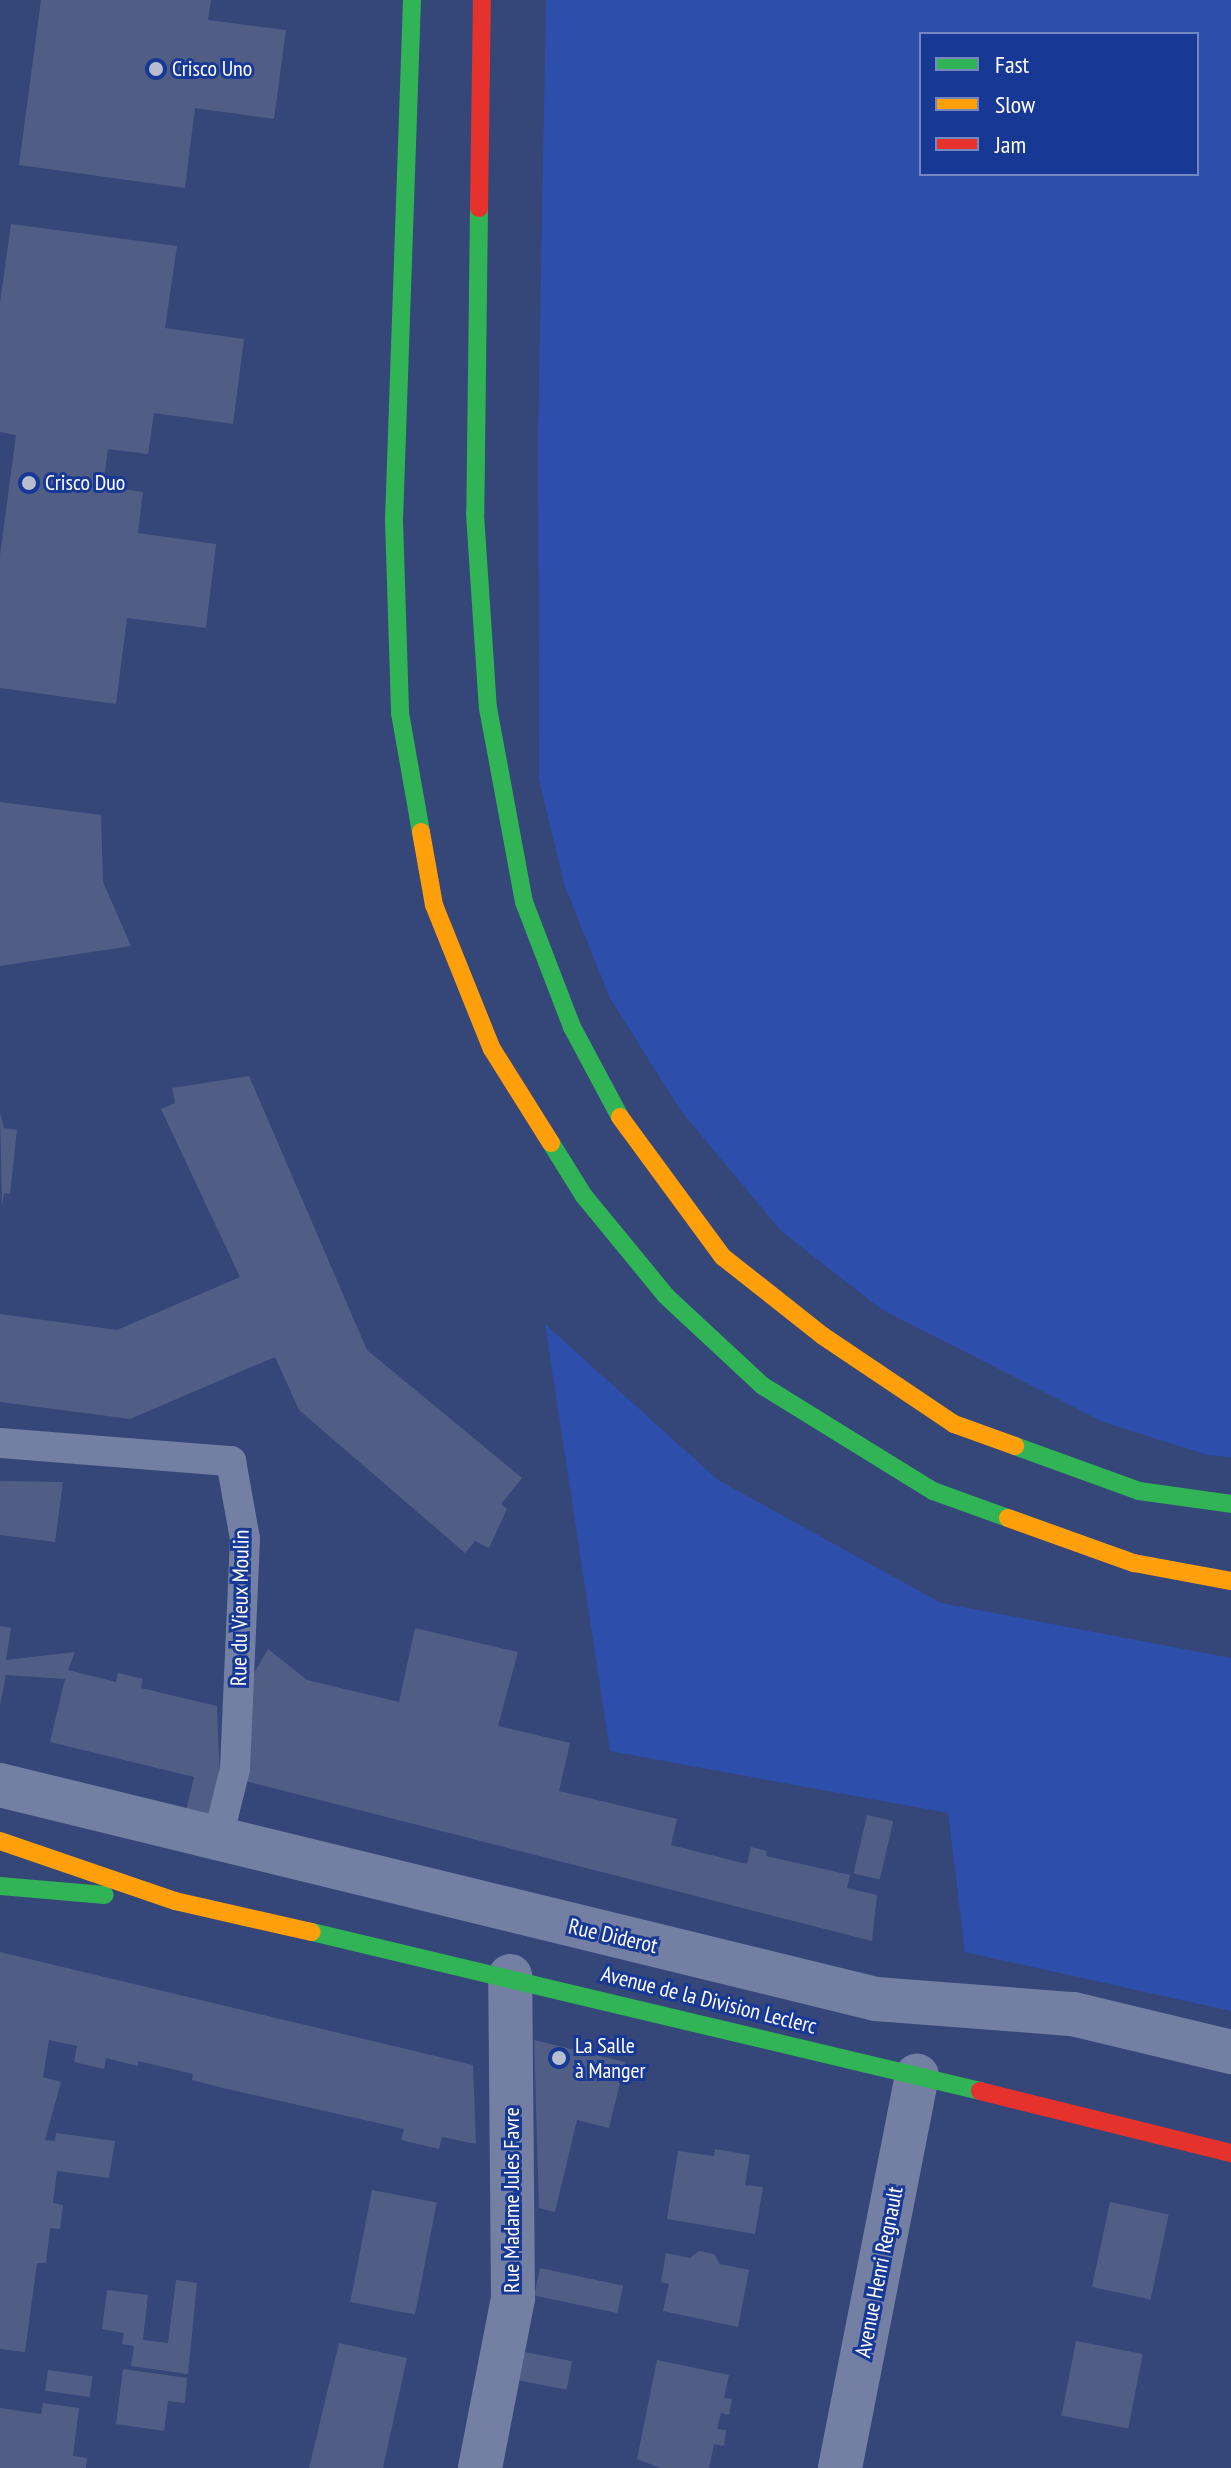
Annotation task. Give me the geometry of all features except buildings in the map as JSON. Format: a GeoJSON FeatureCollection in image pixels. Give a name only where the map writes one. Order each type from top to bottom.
{"type":"FeatureCollection","features":[{"type":"Feature","properties":{"kind":"main road"},"geometry":{"type":"LineString","coordinates":[[412,0],[394,520],[400,713],[434,905],[492,1049],[584,1196],[666,1296],[763,1386],[933,1491],[1134,1563],[1231,1581]]}},
{"type":"Feature","properties":{"kind":"main road"},"geometry":{"type":"LineString","coordinates":[[482,0],[475,514],[488,708],[524,902],[572,1027],[625,1126],[723,1257],[823,1336],[954,1424],[1139,1491],[1231,1504]]}},
{"type":"Feature","properties":{"kind":"main road","name":"Avenue de la Division Leclerc"},"geometry":{"type":"LineString","coordinates":[[0,1841],[175,1901],[510,1976],[1231,2153]]}},
{"type":"Feature","properties":{"kind":"main road","name":"Avenue de la Division Leclerc"},"geometry":{"type":"LineString","coordinates":[[0,1886],[175,1901]]}},
{"type":"Feature","properties":{"kind":"street","name":"Rue Diderot"},"geometry":{"type":"LineString","coordinates":[[0,1785],[217,1841],[876,1999],[1073,2014],[1231,2052]]}},
{"type":"Feature","properties":{"kind":"street","name":"Rue Madame Jules Favre"},"geometry":{"type":"LineString","coordinates":[[480,2468],[513,2298],[510,1976]]}},
{"type":"Feature","properties":{"kind":"street","name":"Avenue Henri Regnault"},"geometry":{"type":"LineString","coordinates":[[840,2468],[917,2075]]}},
{"type":"Feature","properties":{"kind":"lane","name":"Rue du Vieux Moulin"},"geometry":{"type":"LineString","coordinates":[[0,1443],[231,1461],[245,1539],[235,1769],[217,1841]]}},
{"type":"Feature","properties":{"kind":"shaded area"},"geometry":{"type":"Polygon","coordinates":[[[546,0],[1231,0],[1231,1457],[1208,1455],[1103,1422],[881,1309],[781,1231],[681,1111],[610,998],[564,884],[539,779],[538,435],[546,0]]]}},
{"type":"Feature","properties":{"kind":"shaded area"},"geometry":{"type":"Polygon","coordinates":[[[545,1324],[718,1480],[941,1603],[1231,1658],[1231,2011],[965,1952],[948,1813],[610,1751],[545,1324]]]}},
{"type":"Feature","properties":{"kind":"traffic: fast"},"geometry":{"type":"LineString","coordinates":[[412,0],[394,520],[400,713],[421,832]]}},
{"type":"Feature","properties":{"kind":"traffic: fast"},"geometry":{"type":"LineString","coordinates":[[479,208],[475,514],[488,708],[524,902],[572,1027],[620,1117]]}},
{"type":"Feature","properties":{"kind":"traffic: fast"},"geometry":{"type":"LineString","coordinates":[[551,1143],[584,1196],[666,1296],[763,1386],[933,1491],[1008,1518]]}},
{"type":"Feature","properties":{"kind":"traffic: fast"},"geometry":{"type":"LineString","coordinates":[[1015,1446],[1139,1491],[1231,1504]]}},
{"type":"Feature","properties":{"kind":"traffic: fast"},"geometry":{"type":"LineString","coordinates":[[0,1886],[105,1895]]}},
{"type":"Feature","properties":{"kind":"traffic: fast"},"geometry":{"type":"LineString","coordinates":[[312,1932],[980,2091]]}},
{"type":"Feature","properties":{"kind":"traffic: slow"},"geometry":{"type":"LineString","coordinates":[[421,832],[434,905],[492,1049],[551,1143]]}},
{"type":"Feature","properties":{"kind":"traffic: slow"},"geometry":{"type":"LineString","coordinates":[[620,1117],[723,1257],[823,1336],[954,1424],[1015,1446]]}},
{"type":"Feature","properties":{"kind":"traffic: slow"},"geometry":{"type":"LineString","coordinates":[[1008,1518],[1134,1563],[1231,1581]]}},
{"type":"Feature","properties":{"kind":"traffic: slow"},"geometry":{"type":"LineString","coordinates":[[0,1841],[175,1901],[312,1932]]}},
{"type":"Feature","properties":{"kind":"traffic: jam"},"geometry":{"type":"LineString","coordinates":[[479,208],[482,0]]}},
{"type":"Feature","properties":{"kind":"traffic: jam"},"geometry":{"type":"LineString","coordinates":[[980,2091],[1231,2153]]}},
{"type":"Feature","properties":{"kind":"place","name":"Crisco Uno"},"geometry":{"type":"Point","coordinates":[156,69]}},
{"type":"Feature","properties":{"kind":"place","name":"Crisco Duo"},"geometry":{"type":"Point","coordinates":[29,483]}},
{"type":"Feature","properties":{"kind":"place","name":"La Salle à Manger"},"geometry":{"type":"Point","coordinates":[559,2058]}}]}
